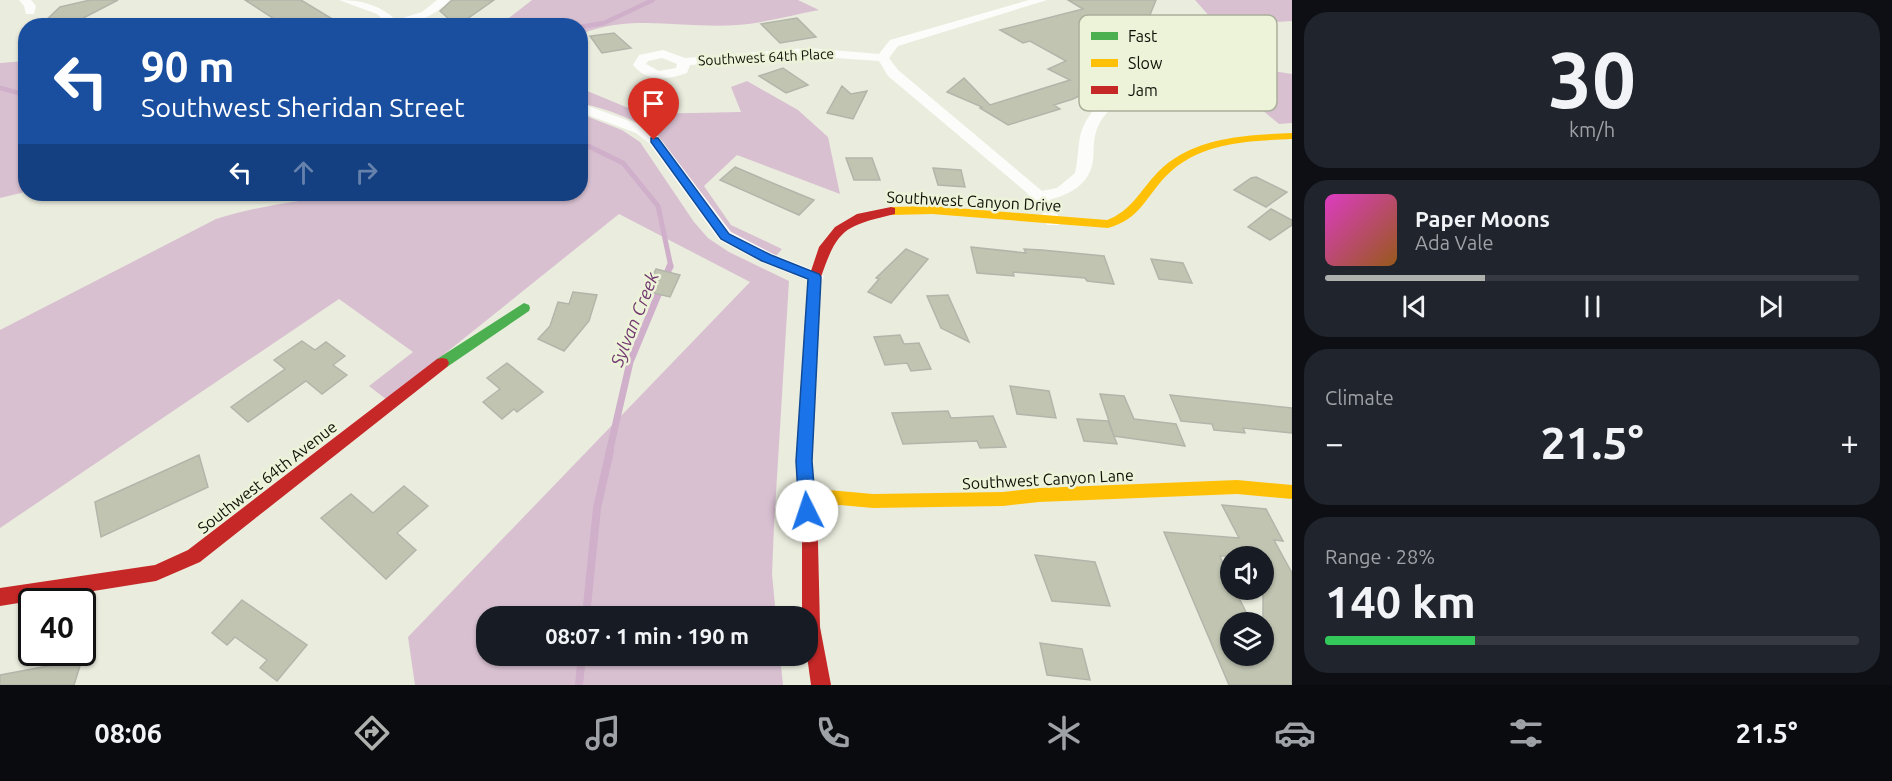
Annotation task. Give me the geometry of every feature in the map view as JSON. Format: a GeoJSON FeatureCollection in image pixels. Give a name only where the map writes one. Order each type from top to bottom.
{"type":"FeatureCollection","features":[{"type":"Feature","properties":{"kind":"street"},"geometry":{"type":"LineString","coordinates":[[25,0],[30,6],[30,12]]}},
{"type":"Feature","properties":{"kind":"street"},"geometry":{"type":"LineString","coordinates":[[345,0],[381,12],[387,18]]}},
{"type":"Feature","properties":{"kind":"street"},"geometry":{"type":"LineString","coordinates":[[414,18],[426,14],[444,0]]}},
{"type":"Feature","properties":{"kind":"street"},"geometry":{"type":"LineString","coordinates":[[1041,0],[894,43],[887,49],[883,58],[893,73],[1040,197],[1053,221]]}},
{"type":"Feature","properties":{"kind":"street","name":"Southwest 64th Place"},"geometry":{"type":"LineString","coordinates":[[684,62],[808,52],[883,58]]}},
{"type":"Feature","properties":{"kind":"street"},"geometry":{"type":"LineString","coordinates":[[588,110],[641,130],[654,140],[725,236],[767,258],[815,277]]}},
{"type":"Feature","properties":{"kind":"street"},"geometry":{"type":"LineString","coordinates":[[1040,197],[1063,191],[1082,175],[1088,133],[1102,111]]}},
{"type":"Feature","properties":{"kind":"street","name":"Southwest Canyon Drive"},"geometry":{"type":"LineString","coordinates":[[820,685],[812,627],[810,543],[804,461],[815,277],[820,253],[826,243],[845,225],[878,213],[899,211],[1108,224],[1129,217],[1138,208],[1152,184],[1172,165],[1192,153],[1227,142],[1292,136]]}},
{"type":"Feature","properties":{"kind":"street","name":"Southwest 64th Avenue"},"geometry":{"type":"LineString","coordinates":[[0,597],[156,573],[194,556],[424,375],[524,308]]}},
{"type":"Feature","properties":{"kind":"street","name":"Southwest Canyon Lane"},"geometry":{"type":"LineString","coordinates":[[806,495],[873,501],[1003,499],[1039,495],[1237,487],[1292,492]]}},
{"type":"Feature","properties":{"kind":"shaded area"},"geometry":{"type":"Polygon","coordinates":[[[532,0],[798,0],[819,10],[747,24],[717,26],[638,23],[619,24],[588,32],[588,18],[509,18],[532,0]]]}},
{"type":"Feature","properties":{"kind":"shaded area"},"geometry":{"type":"Polygon","coordinates":[[[1195,0],[1292,0],[1292,21],[1277,22],[1277,15],[1208,15],[1195,0]]]}},
{"type":"Feature","properties":{"kind":"shaded area"},"geometry":{"type":"Polygon","coordinates":[[[18,62],[18,194],[0,198],[0,63],[18,62]]]}},
{"type":"Feature","properties":{"kind":"shaded area"},"geometry":{"type":"Polygon","coordinates":[[[1277,72],[1292,74],[1292,123],[1279,124],[1263,111],[1277,111],[1277,72]]]}},
{"type":"Feature","properties":{"kind":"shaded area"},"geometry":{"type":"Polygon","coordinates":[[[747,81],[798,110],[828,137],[840,194],[737,155],[704,186],[731,225],[782,249],[776,256],[725,229],[658,136],[621,115],[588,105],[588,91],[643,114],[741,112],[731,87],[747,81]]]}},
{"type":"Feature","properties":{"kind":"shaded area"},"geometry":{"type":"Polygon","coordinates":[[[588,117],[622,130],[640,142],[694,222],[708,238],[729,252],[789,281],[774,526],[772,574],[775,606],[476,606],[476,666],[781,666],[783,685],[415,685],[408,637],[750,282],[619,214],[387,400],[369,386],[413,352],[339,299],[0,528],[0,330],[216,219],[299,201],[588,201],[588,117]]]}},
{"type":"Feature","properties":{"kind":"building"},"geometry":{"type":"Polygon","coordinates":[[[90,0],[118,0],[83,18],[48,18],[60,7],[90,0]]]}},
{"type":"Feature","properties":{"kind":"building"},"geometry":{"type":"Polygon","coordinates":[[[245,0],[301,0],[331,18],[273,18],[245,0]]]}},
{"type":"Feature","properties":{"kind":"building"},"geometry":{"type":"Polygon","coordinates":[[[452,0],[494,0],[468,18],[448,18],[440,11],[452,0]]]}},
{"type":"Feature","properties":{"kind":"building"},"geometry":{"type":"Polygon","coordinates":[[[1068,0],[1156,0],[1150,15],[1079,15],[1079,96],[1054,105],[1060,109],[1008,125],[980,108],[982,107],[947,92],[964,78],[990,105],[1070,80],[1048,69],[1066,61],[1030,41],[1023,43],[1000,30],[1083,9],[1068,0]]]}},
{"type":"Feature","properties":{"kind":"building"},"geometry":{"type":"Polygon","coordinates":[[[797,18],[816,37],[780,43],[761,24],[797,18]]]}},
{"type":"Feature","properties":{"kind":"building"},"geometry":{"type":"Polygon","coordinates":[[[614,33],[631,48],[602,53],[590,36],[614,33]]]}},
{"type":"Feature","properties":{"kind":"building"},"geometry":{"type":"Polygon","coordinates":[[[783,68],[808,85],[786,93],[759,76],[783,68]]]}},
{"type":"Feature","properties":{"kind":"building"},"geometry":{"type":"Polygon","coordinates":[[[842,86],[851,94],[867,91],[853,119],[827,113],[842,86]]]}},
{"type":"Feature","properties":{"kind":"building"},"geometry":{"type":"Polygon","coordinates":[[[846,158],[872,158],[880,180],[854,180],[846,158]]]}},
{"type":"Feature","properties":{"kind":"building"},"geometry":{"type":"Polygon","coordinates":[[[735,167],[814,200],[799,215],[720,180],[735,167]]]}},
{"type":"Feature","properties":{"kind":"building"},"geometry":{"type":"Polygon","coordinates":[[[933,168],[961,170],[965,187],[938,185],[933,168]]]}},
{"type":"Feature","properties":{"kind":"building"},"geometry":{"type":"Polygon","coordinates":[[[1256,177],[1287,192],[1266,207],[1234,190],[1256,177]]]}},
{"type":"Feature","properties":{"kind":"building"},"geometry":{"type":"Polygon","coordinates":[[[1271,209],[1292,220],[1292,225],[1270,240],[1248,227],[1271,209]]]}},
{"type":"Feature","properties":{"kind":"building"},"geometry":{"type":"Polygon","coordinates":[[[971,247],[1026,253],[1024,249],[1104,256],[1114,284],[1087,281],[1085,278],[1013,272],[1014,276],[977,273],[971,247]]]}},
{"type":"Feature","properties":{"kind":"building"},"geometry":{"type":"Polygon","coordinates":[[[906,249],[928,259],[891,303],[868,292],[879,279],[876,278],[906,249]]]}},
{"type":"Feature","properties":{"kind":"building"},"geometry":{"type":"Polygon","coordinates":[[[1151,259],[1183,263],[1192,283],[1159,279],[1151,259]]]}},
{"type":"Feature","properties":{"kind":"building"},"geometry":{"type":"Polygon","coordinates":[[[656,269],[680,275],[670,297],[645,291],[656,269]]]}},
{"type":"Feature","properties":{"kind":"building"},"geometry":{"type":"Polygon","coordinates":[[[573,292],[597,295],[589,321],[564,351],[538,339],[550,326],[558,302],[569,304],[573,292]]]}},
{"type":"Feature","properties":{"kind":"building"},"geometry":{"type":"Polygon","coordinates":[[[948,295],[969,342],[941,328],[927,296],[948,295]]]}},
{"type":"Feature","properties":{"kind":"building"},"geometry":{"type":"Polygon","coordinates":[[[900,335],[904,344],[919,343],[931,369],[911,371],[907,363],[885,365],[874,337],[900,335]]]}},
{"type":"Feature","properties":{"kind":"building"},"geometry":{"type":"Polygon","coordinates":[[[302,341],[315,350],[326,342],[345,356],[333,365],[347,375],[322,394],[306,381],[248,422],[231,407],[285,369],[274,360],[302,341]]]}},
{"type":"Feature","properties":{"kind":"building"},"geometry":{"type":"Polygon","coordinates":[[[507,363],[543,392],[517,412],[514,409],[502,419],[483,402],[500,389],[487,378],[507,363]]]}},
{"type":"Feature","properties":{"kind":"building"},"geometry":{"type":"Polygon","coordinates":[[[1010,386],[1049,391],[1056,418],[1017,414],[1010,386]]]}},
{"type":"Feature","properties":{"kind":"building"},"geometry":{"type":"Polygon","coordinates":[[[1100,394],[1124,396],[1134,419],[1176,424],[1185,446],[1114,436],[1100,394]]]}},
{"type":"Feature","properties":{"kind":"building"},"geometry":{"type":"Polygon","coordinates":[[[1170,395],[1292,408],[1292,433],[1243,428],[1245,433],[1214,430],[1212,424],[1181,421],[1170,395]]]}},
{"type":"Feature","properties":{"kind":"building"},"geometry":{"type":"Polygon","coordinates":[[[948,411],[951,418],[993,416],[1006,447],[980,448],[977,441],[903,444],[892,413],[948,411]]]}},
{"type":"Feature","properties":{"kind":"building"},"geometry":{"type":"Polygon","coordinates":[[[1077,419],[1108,421],[1117,444],[1084,441],[1077,419]]]}},
{"type":"Feature","properties":{"kind":"building"},"geometry":{"type":"Polygon","coordinates":[[[199,455],[208,487],[101,537],[95,502],[199,455]]]}},
{"type":"Feature","properties":{"kind":"building"},"geometry":{"type":"Polygon","coordinates":[[[404,486],[428,506],[397,533],[416,550],[386,579],[321,518],[351,494],[373,513],[404,486]]]}},
{"type":"Feature","properties":{"kind":"building"},"geometry":{"type":"Polygon","coordinates":[[[1222,505],[1266,509],[1283,541],[1274,540],[1292,573],[1292,685],[1229,685],[1221,666],[1274,666],[1274,612],[1263,612],[1263,600],[1274,600],[1274,546],[1220,546],[1220,600],[1240,600],[1246,612],[1220,612],[1220,664],[1164,532],[1239,538],[1222,505]]]}},
{"type":"Feature","properties":{"kind":"building"},"geometry":{"type":"Polygon","coordinates":[[[1035,555],[1095,562],[1110,606],[1052,601],[1035,555]]]}},
{"type":"Feature","properties":{"kind":"building"},"geometry":{"type":"Polygon","coordinates":[[[242,600],[307,645],[277,681],[260,668],[267,660],[235,637],[227,645],[212,633],[242,600]]]}},
{"type":"Feature","properties":{"kind":"building"},"geometry":{"type":"Polygon","coordinates":[[[1040,643],[1082,649],[1090,680],[1047,675],[1040,643]]]}},
{"type":"Feature","properties":{"kind":"building"},"geometry":{"type":"Polygon","coordinates":[[[47,666],[80,666],[74,685],[0,685],[0,675],[47,666]]]}},
{"type":"Feature","properties":{"kind":"waterway","name":"Sylvan Creek"},"geometry":{"type":"LineString","coordinates":[[588,26],[604,23],[653,0]]}},
{"type":"Feature","properties":{"kind":"waterway"},"geometry":{"type":"LineString","coordinates":[[0,88],[18,93]]}},
{"type":"Feature","properties":{"kind":"waterway","name":"Sylvan Creek"},"geometry":{"type":"LineString","coordinates":[[588,146],[623,163],[658,206],[671,267]]}},
{"type":"Feature","properties":{"kind":"waterway","name":"Sylvan Creek"},"geometry":{"type":"LineString","coordinates":[[609,453],[630,362],[670,266]]}},
{"type":"Feature","properties":{"kind":"waterway","name":"Sylvan Creek"},"geometry":{"type":"LineString","coordinates":[[587,606],[597,508],[610,451]]}},
{"type":"Feature","properties":{"kind":"waterway","name":"Sylvan Creek"},"geometry":{"type":"LineString","coordinates":[[579,685],[581,666]]}},
{"type":"Feature","properties":{"kind":"traffic: fast"},"geometry":{"type":"LineString","coordinates":[[442,363],[524,308]]}},
{"type":"Feature","properties":{"kind":"traffic: slow"},"geometry":{"type":"LineString","coordinates":[[891,211],[932,210],[1108,224],[1133,210],[1161,175],[1174,163],[1189,154],[1222,143],[1292,136]]}},
{"type":"Feature","properties":{"kind":"traffic: slow"},"geometry":{"type":"LineString","coordinates":[[806,495],[873,501],[1003,499],[1039,495],[1237,487],[1292,492]]}},
{"type":"Feature","properties":{"kind":"traffic: jam"},"geometry":{"type":"LineString","coordinates":[[821,685],[811,627],[810,543],[804,461],[815,277],[825,247],[839,230],[861,217],[891,211]]}},
{"type":"Feature","properties":{"kind":"traffic: jam"},"geometry":{"type":"LineString","coordinates":[[0,597],[156,573],[194,556],[442,363]]}},
{"type":"Feature","properties":{"kind":"route"},"geometry":{"type":"LineString","coordinates":[[654,140],[725,236],[767,258],[815,277],[804,461],[807,511]]}}]}
